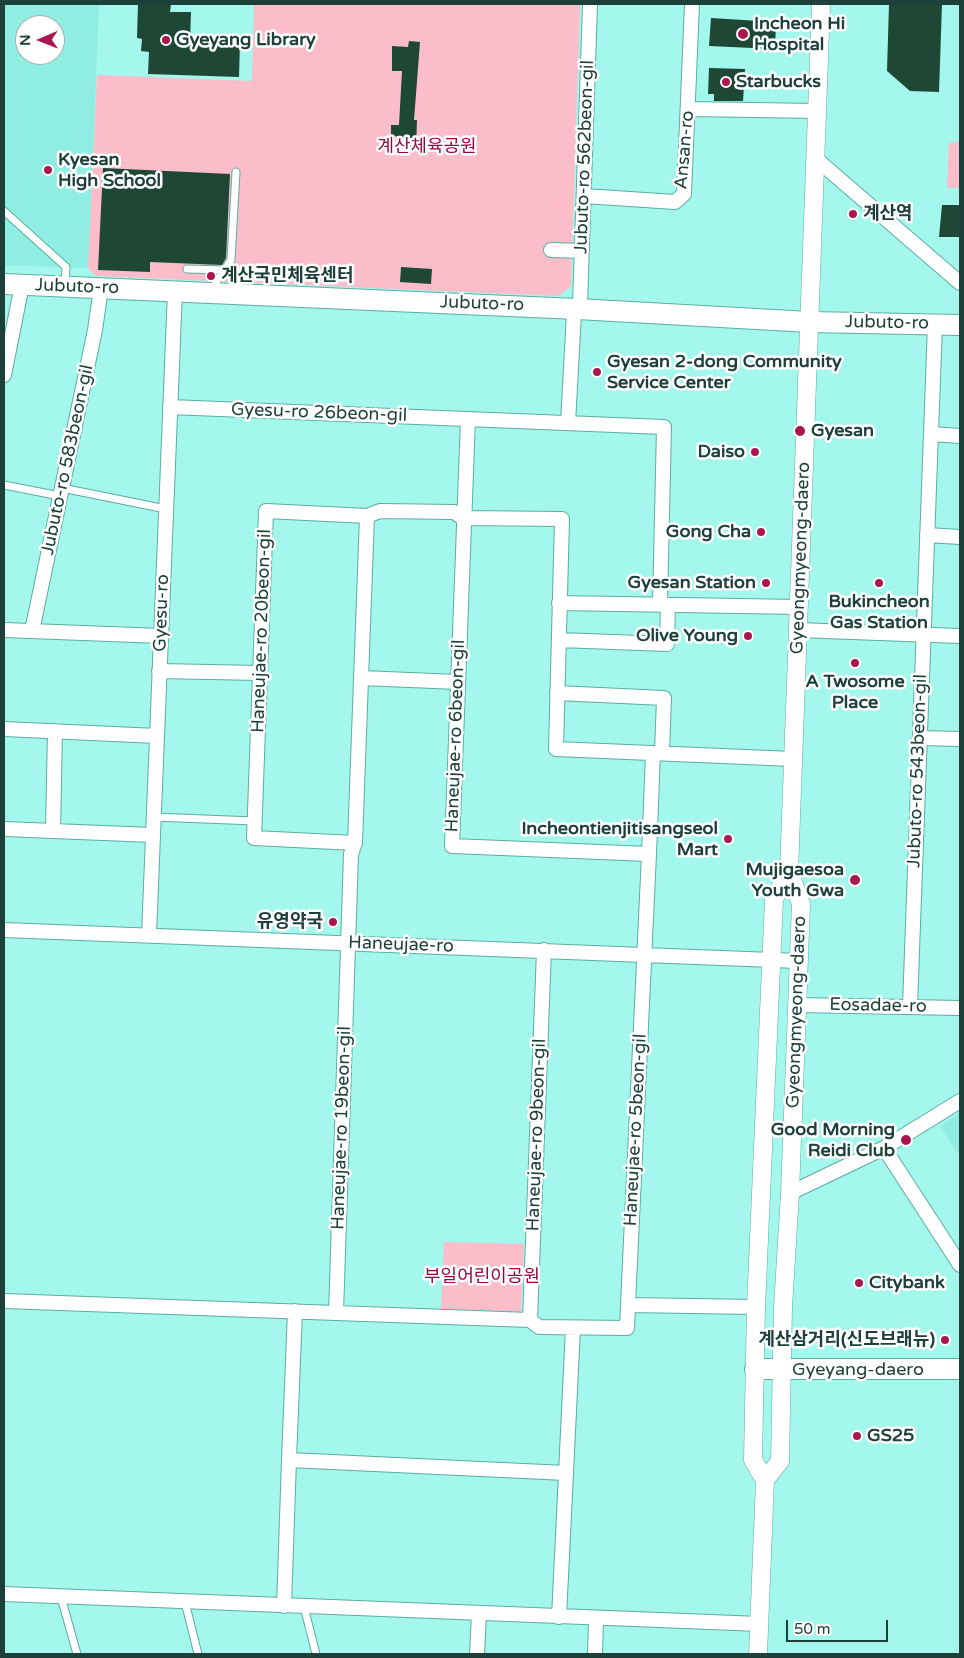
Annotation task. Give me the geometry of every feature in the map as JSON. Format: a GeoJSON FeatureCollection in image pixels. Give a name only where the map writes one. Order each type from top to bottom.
{"type":"FeatureCollection","features":[{"type":"Feature","properties":{"kind":"main road","name":"Jubuto-ro"},"geometry":{"type":"LineString","coordinates":[[13,284],[577,308],[810,322],[960,325]]}},
{"type":"Feature","properties":{"kind":"main road","name":"Gyeyang-daero"},"geometry":{"type":"LineString","coordinates":[[755,1369],[960,1370]]}},
{"type":"Feature","properties":{"kind":"street","name":"Jubuto-ro 562beon-gil"},"geometry":{"type":"LineString","coordinates":[[568,423],[574,314],[580,304],[590,4]]}},
{"type":"Feature","properties":{"kind":"street","name":"Ansan-ro"},"geometry":{"type":"LineString","coordinates":[[584,196],[675,202],[684,194],[692,4]]}},
{"type":"Feature","properties":{"kind":"street","name":"Gyeongmyeong-daero"},"geometry":{"type":"LineString","coordinates":[[789,871],[774,899],[756,1307],[753,1460],[765,1480],[780,1462],[783,1307],[790,1193],[796,1005],[802,904],[789,871],[821,4]]}},
{"type":"Feature","properties":{"kind":"street"},"geometry":{"type":"LineString","coordinates":[[688,109],[817,111]]}},
{"type":"Feature","properties":{"kind":"street"},"geometry":{"type":"LineString","coordinates":[[815,158],[960,283]]}},
{"type":"Feature","properties":{"kind":"street"},"geometry":{"type":"LineString","coordinates":[[551,250],[582,251]]}},
{"type":"Feature","properties":{"kind":"street"},"geometry":{"type":"LineString","coordinates":[[4,375],[13,284]]}},
{"type":"Feature","properties":{"kind":"street","name":"Jubuto-ro 583beon-gil"},"geometry":{"type":"LineString","coordinates":[[32,631],[95,330],[101,288]]}},
{"type":"Feature","properties":{"kind":"street","name":"Gyesu-ro"},"geometry":{"type":"LineString","coordinates":[[148,935],[175,291]]}},
{"type":"Feature","properties":{"kind":"street","name":"Jubuto-ro 543beon-gil"},"geometry":{"type":"LineString","coordinates":[[910,1006],[935,324]]}},
{"type":"Feature","properties":{"kind":"street","name":"Gyesu-ro 26beon-gil"},"geometry":{"type":"LineString","coordinates":[[170,407],[664,427],[664,605]]}},
{"type":"Feature","properties":{"kind":"street","name":"Haneujae-ro 6beon-gil"},"geometry":{"type":"LineString","coordinates":[[468,419],[452,846],[649,854]]}},
{"type":"Feature","properties":{"kind":"street"},"geometry":{"type":"LineString","coordinates":[[931,434],[960,436]]}},
{"type":"Feature","properties":{"kind":"street","name":"Haneujae-ro 20beon-gil"},"geometry":{"type":"LineString","coordinates":[[354,843],[254,838],[266,511],[367,516]]}},
{"type":"Feature","properties":{"kind":"street"},"geometry":{"type":"LineString","coordinates":[[348,943],[351,854],[354,843],[367,516],[380,511],[454,512],[463,518],[562,519],[556,749],[793,758]]}},
{"type":"Feature","properties":{"kind":"street"},"geometry":{"type":"LineString","coordinates":[[927,535],[960,537]]}},
{"type":"Feature","properties":{"kind":"street"},"geometry":{"type":"LineString","coordinates":[[559,603],[799,608]]}},
{"type":"Feature","properties":{"kind":"street"},"geometry":{"type":"LineString","coordinates":[[559,640],[667,644],[664,605]]}},
{"type":"Feature","properties":{"kind":"street"},"geometry":{"type":"LineString","coordinates":[[4,630],[161,636]]}},
{"type":"Feature","properties":{"kind":"street"},"geometry":{"type":"LineString","coordinates":[[798,630],[960,636]]}},
{"type":"Feature","properties":{"kind":"street"},"geometry":{"type":"LineString","coordinates":[[160,671],[260,673]]}},
{"type":"Feature","properties":{"kind":"street"},"geometry":{"type":"LineString","coordinates":[[361,678],[458,682]]}},
{"type":"Feature","properties":{"kind":"street"},"geometry":{"type":"LineString","coordinates":[[557,694],[664,698],[649,854],[644,954]]}},
{"type":"Feature","properties":{"kind":"street"},"geometry":{"type":"LineString","coordinates":[[4,729],[157,736]]}},
{"type":"Feature","properties":{"kind":"street"},"geometry":{"type":"LineString","coordinates":[[53,830],[55,731]]}},
{"type":"Feature","properties":{"kind":"street"},"geometry":{"type":"LineString","coordinates":[[920,738],[960,739]]}},
{"type":"Feature","properties":{"kind":"street"},"geometry":{"type":"LineString","coordinates":[[4,828],[153,835]]}},
{"type":"Feature","properties":{"kind":"street","name":"Haneujae-ro"},"geometry":{"type":"LineString","coordinates":[[4,930],[798,961]]}},
{"type":"Feature","properties":{"kind":"street","name":"Haneujae-ro 19beon-gil"},"geometry":{"type":"LineString","coordinates":[[336,1313],[348,943]]}},
{"type":"Feature","properties":{"kind":"street","name":"Haneujae-ro 9beon-gil"},"geometry":{"type":"LineString","coordinates":[[530,1320],[544,950]]}},
{"type":"Feature","properties":{"kind":"street","name":"Haneujae-ro 5beon-gil"},"geometry":{"type":"LineString","coordinates":[[573,1328],[627,1328],[644,954]]}},
{"type":"Feature","properties":{"kind":"street","name":"Eosadae-ro"},"geometry":{"type":"LineString","coordinates":[[796,1005],[960,1008]]}},
{"type":"Feature","properties":{"kind":"street"},"geometry":{"type":"LineString","coordinates":[[790,1193],[884,1148],[960,1101]]}},
{"type":"Feature","properties":{"kind":"street"},"geometry":{"type":"LineString","coordinates":[[884,1148],[960,1265]]}},
{"type":"Feature","properties":{"kind":"street"},"geometry":{"type":"LineString","coordinates":[[4,1301],[530,1320],[539,1327],[573,1328],[560,1617]]}},
{"type":"Feature","properties":{"kind":"street"},"geometry":{"type":"LineString","coordinates":[[628,1305],[756,1307]]}},
{"type":"Feature","properties":{"kind":"street"},"geometry":{"type":"LineString","coordinates":[[284,1606],[295,1311]]}},
{"type":"Feature","properties":{"kind":"street"},"geometry":{"type":"LineString","coordinates":[[289,1460],[566,1473]]}},
{"type":"Feature","properties":{"kind":"street"},"geometry":{"type":"LineString","coordinates":[[758,1654],[765,1480]]}},
{"type":"Feature","properties":{"kind":"street"},"geometry":{"type":"LineString","coordinates":[[4,1594],[760,1624]]}},
{"type":"Feature","properties":{"kind":"street"},"geometry":{"type":"LineString","coordinates":[[477,1654],[479,1614]]}},
{"type":"Feature","properties":{"kind":"street"},"geometry":{"type":"LineString","coordinates":[[595,1654],[596,1618]]}},
{"type":"Feature","properties":{"kind":"lane"},"geometry":{"type":"LineString","coordinates":[[210,293],[226,270],[232,249],[236,172]]}},
{"type":"Feature","properties":{"kind":"lane"},"geometry":{"type":"LineString","coordinates":[[4,211],[66,267],[65,286]]}},
{"type":"Feature","properties":{"kind":"lane"},"geometry":{"type":"LineString","coordinates":[[187,269],[226,270]]}},
{"type":"Feature","properties":{"kind":"lane"},"geometry":{"type":"LineString","coordinates":[[4,485],[166,509]]}},
{"type":"Feature","properties":{"kind":"lane"},"geometry":{"type":"LineString","coordinates":[[153,818],[255,821]]}},
{"type":"Feature","properties":{"kind":"lane"},"geometry":{"type":"LineString","coordinates":[[61,1597],[77,1654]]}},
{"type":"Feature","properties":{"kind":"lane"},"geometry":{"type":"LineString","coordinates":[[185,1602],[198,1654]]}},
{"type":"Feature","properties":{"kind":"lane"},"geometry":{"type":"LineString","coordinates":[[304,1607],[316,1654]]}},
{"type":"Feature","properties":{"kind":"shaded area","name":"Kyesan High School"},"geometry":{"type":"Polygon","coordinates":[[[4,4],[99,4],[88,268],[4,265],[4,4]]]}},
{"type":"Feature","properties":{"kind":"shaded area"},"geometry":{"type":"Polygon","coordinates":[[[960,1113],[960,1156],[940,1126],[960,1113]]]}},
{"type":"Feature","properties":{"kind":"green space","name":"계산체육공원"},"geometry":{"type":"Polygon","coordinates":[[[254,4],[580,4],[571,286],[559,296],[96,276],[88,268],[97,75],[252,81],[254,4]]]}},
{"type":"Feature","properties":{"kind":"green space"},"geometry":{"type":"Polygon","coordinates":[[[960,141],[960,188],[947,188],[949,143],[960,141]]]}},
{"type":"Feature","properties":{"kind":"green space","name":"부일어린이공원"},"geometry":{"type":"Polygon","coordinates":[[[444,1242],[524,1244],[521,1312],[441,1309],[444,1242]]]}},
{"type":"Feature","properties":{"kind":"building","name":"Gyeyang Library"},"geometry":{"type":"Polygon","coordinates":[[[138,4],[171,4],[170,12],[191,12],[190,41],[240,42],[239,77],[148,74],[149,52],[141,51],[142,39],[137,38],[138,4]]]}},
{"type":"Feature","properties":{"kind":"building"},"geometry":{"type":"Polygon","coordinates":[[[889,4],[942,4],[939,92],[910,91],[887,71],[889,4]]]}},
{"type":"Feature","properties":{"kind":"building","name":"Incheon Hi Hospital"},"geometry":{"type":"Polygon","coordinates":[[[711,18],[776,22],[775,49],[709,46],[711,18]]]}},
{"type":"Feature","properties":{"kind":"building"},"geometry":{"type":"Polygon","coordinates":[[[409,41],[420,42],[414,120],[417,120],[416,150],[405,149],[405,137],[391,136],[391,125],[399,125],[402,71],[392,71],[392,46],[408,47],[409,41]]]}},
{"type":"Feature","properties":{"kind":"building","name":"Starbucks"},"geometry":{"type":"Polygon","coordinates":[[[709,68],[745,69],[743,101],[714,101],[714,94],[708,94],[709,68]]]}},
{"type":"Feature","properties":{"kind":"building"},"geometry":{"type":"Polygon","coordinates":[[[103,168],[230,174],[226,258],[222,265],[150,262],[150,272],[98,270],[103,168]]]}},
{"type":"Feature","properties":{"kind":"building"},"geometry":{"type":"Polygon","coordinates":[[[942,205],[960,205],[960,237],[939,237],[942,205]]]}},
{"type":"Feature","properties":{"kind":"building"},"geometry":{"type":"Polygon","coordinates":[[[401,267],[432,269],[431,284],[400,282],[401,267]]]}},
{"type":"Feature","properties":{"kind":"place","name":"Incheon Hi Hospital"},"geometry":{"type":"Point","coordinates":[743,34]}},
{"type":"Feature","properties":{"kind":"place","name":"Gyeyang Library"},"geometry":{"type":"Point","coordinates":[166,40]}},
{"type":"Feature","properties":{"kind":"place","name":"Starbucks"},"geometry":{"type":"Point","coordinates":[726,82]}},
{"type":"Feature","properties":{"kind":"place","name":"Kyesan High School"},"geometry":{"type":"Point","coordinates":[48,170]}},
{"type":"Feature","properties":{"kind":"place","name":"계산역"},"geometry":{"type":"Point","coordinates":[853,214]}},
{"type":"Feature","properties":{"kind":"place","name":"계산국민체육센터"},"geometry":{"type":"Point","coordinates":[211,276]}},
{"type":"Feature","properties":{"kind":"place","name":"Gyesan 2-dong Community Service Center"},"geometry":{"type":"Point","coordinates":[597,372]}},
{"type":"Feature","properties":{"kind":"place","name":"Gyesan"},"geometry":{"type":"Point","coordinates":[800,431]}},
{"type":"Feature","properties":{"kind":"place","name":"Daiso"},"geometry":{"type":"Point","coordinates":[755,452]}},
{"type":"Feature","properties":{"kind":"place","name":"Gong Cha"},"geometry":{"type":"Point","coordinates":[761,532]}},
{"type":"Feature","properties":{"kind":"place","name":"Gyesan Station"},"geometry":{"type":"Point","coordinates":[766,583]}},
{"type":"Feature","properties":{"kind":"place","name":"Bukincheon Gas Station"},"geometry":{"type":"Point","coordinates":[879,583]}},
{"type":"Feature","properties":{"kind":"place","name":"Olive Young"},"geometry":{"type":"Point","coordinates":[748,636]}},
{"type":"Feature","properties":{"kind":"place","name":"A Twosome Place"},"geometry":{"type":"Point","coordinates":[855,663]}},
{"type":"Feature","properties":{"kind":"place","name":"Incheontienjitisangseol Mart"},"geometry":{"type":"Point","coordinates":[728,839]}},
{"type":"Feature","properties":{"kind":"place","name":"Mujigaesoa Youth Gwa"},"geometry":{"type":"Point","coordinates":[855,880]}},
{"type":"Feature","properties":{"kind":"place","name":"유영약국"},"geometry":{"type":"Point","coordinates":[333,922]}},
{"type":"Feature","properties":{"kind":"place","name":"Good Morning Reidi Club"},"geometry":{"type":"Point","coordinates":[906,1140]}},
{"type":"Feature","properties":{"kind":"place","name":"Citybank"},"geometry":{"type":"Point","coordinates":[859,1283]}},
{"type":"Feature","properties":{"kind":"place","name":"계산삼거리(신도브래뉴)"},"geometry":{"type":"Point","coordinates":[945,1340]}},
{"type":"Feature","properties":{"kind":"place","name":"GS25"},"geometry":{"type":"Point","coordinates":[857,1436]}}]}
